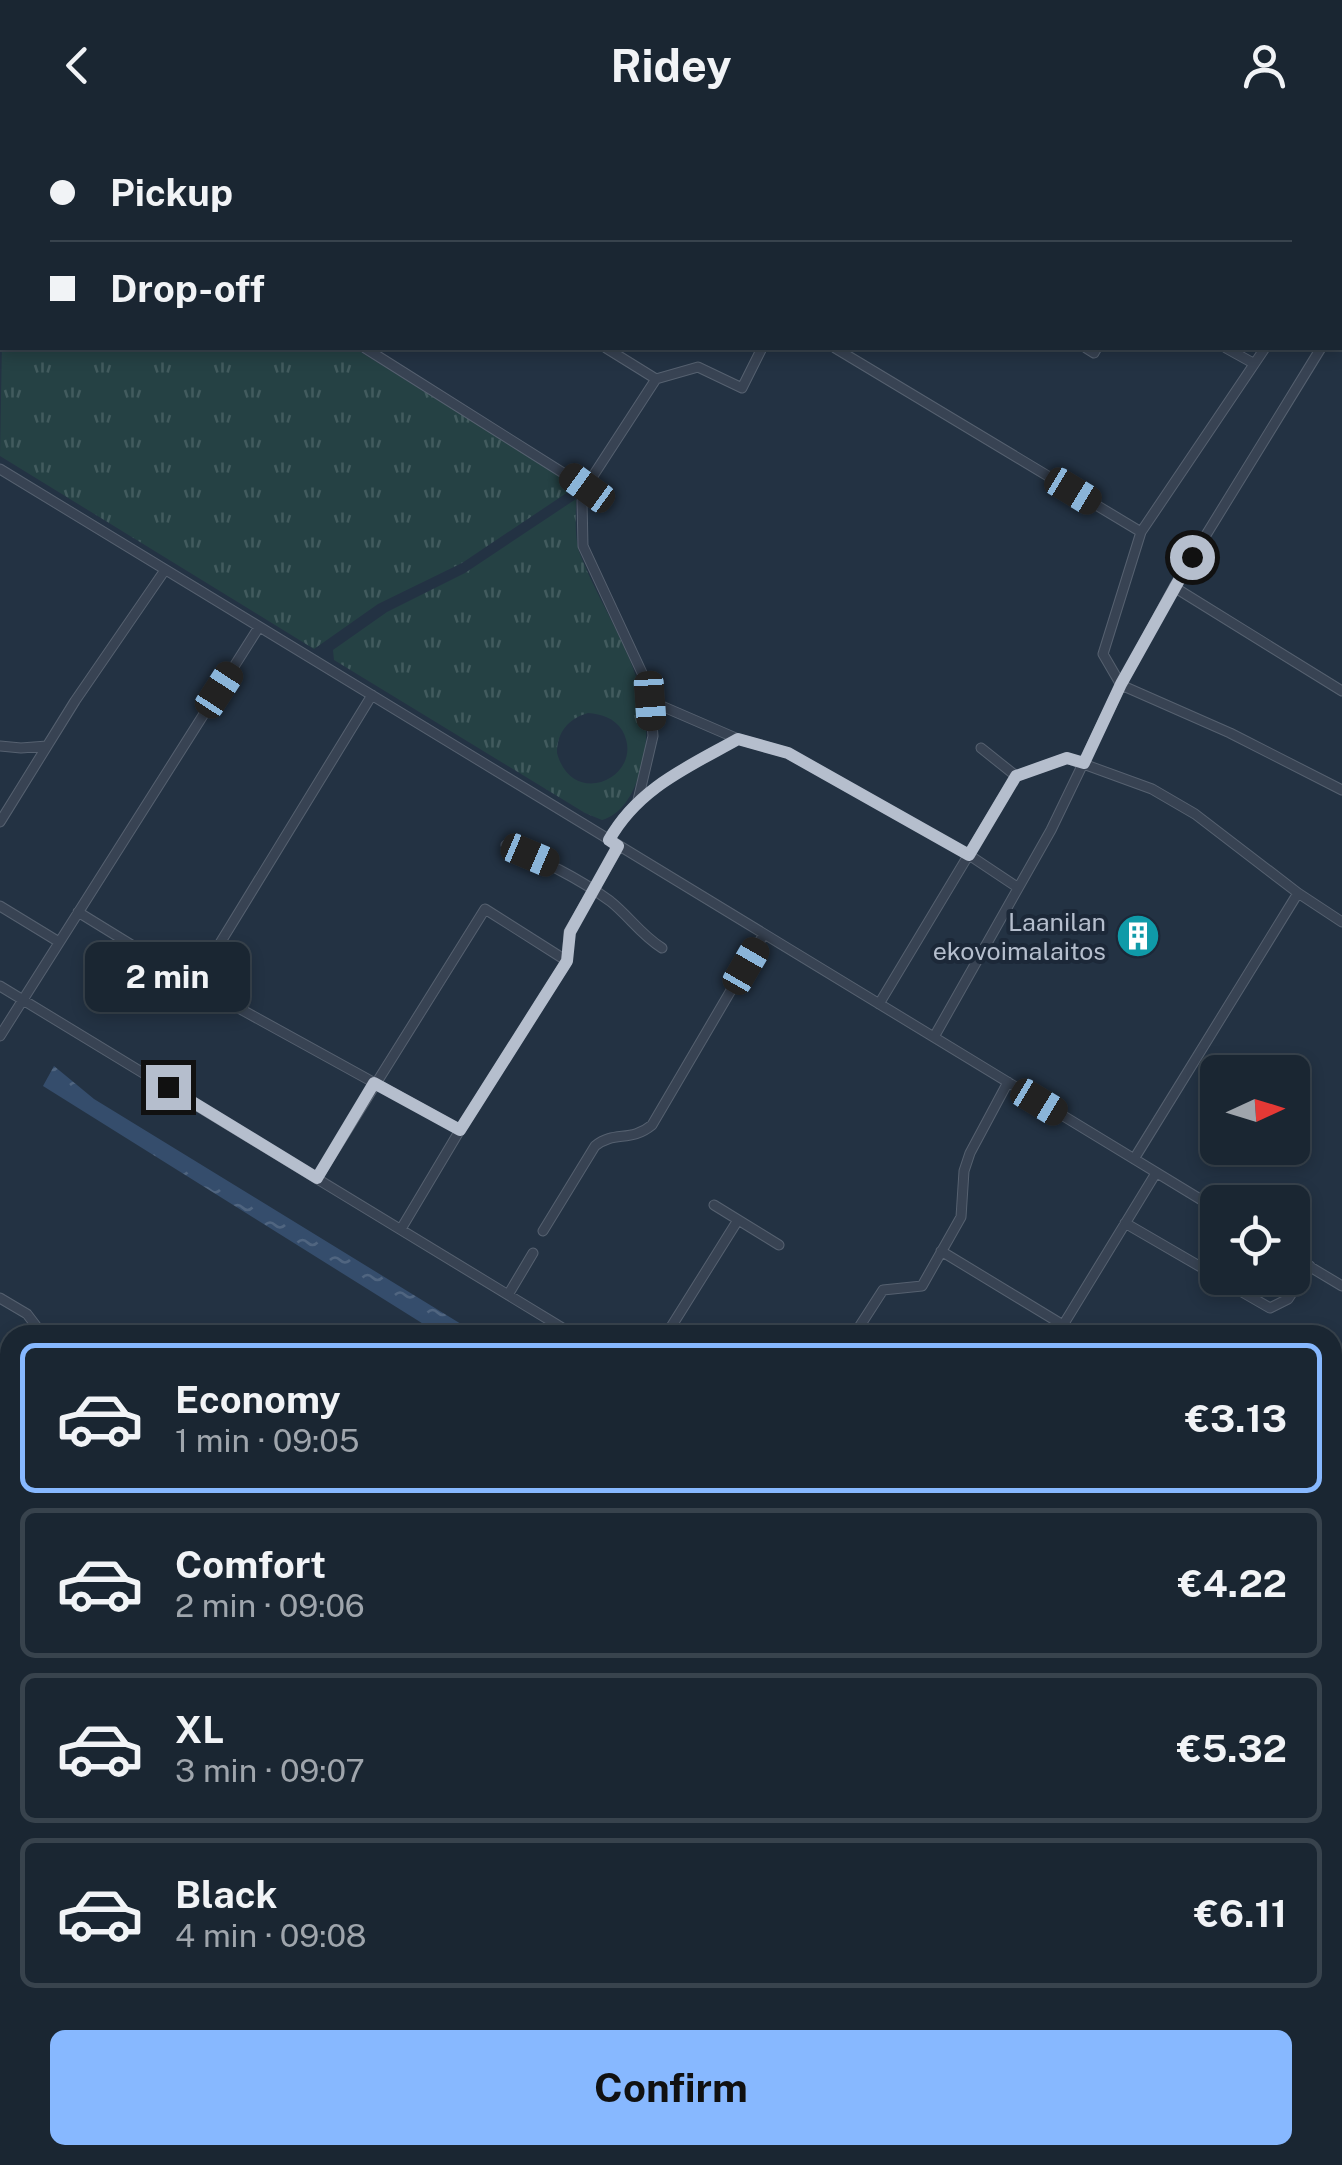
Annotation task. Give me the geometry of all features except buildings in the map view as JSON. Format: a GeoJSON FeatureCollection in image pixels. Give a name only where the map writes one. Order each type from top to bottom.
{"type":"FeatureCollection","features":[{"type":"Feature","properties":{"kind":"lane"},"geometry":{"type":"LineString","coordinates":[[368,350],[587,488]]}},
{"type":"Feature","properties":{"kind":"lane"},"geometry":{"type":"LineString","coordinates":[[609,350],[656,379]]}},
{"type":"Feature","properties":{"kind":"lane"},"geometry":{"type":"LineString","coordinates":[[401,1229],[567,961],[570,932],[638,800],[653,736],[650,701],[643,675],[583,546],[582,501],[587,488],[656,379],[698,367],[742,388],[761,350]]}},
{"type":"Feature","properties":{"kind":"lane"},"geometry":{"type":"LineString","coordinates":[[839,350],[1141,532]]}},
{"type":"Feature","properties":{"kind":"lane"},"geometry":{"type":"LineString","coordinates":[[1230,350],[1253,363]]}},
{"type":"Feature","properties":{"kind":"lane"},"geometry":{"type":"LineString","coordinates":[[1263,350],[1141,532],[1102,654],[1121,684],[1342,790]]}},
{"type":"Feature","properties":{"kind":"lane"},"geometry":{"type":"LineString","coordinates":[[934,1037],[1050,830],[1121,684],[1174,587],[1320,350]]}},
{"type":"Feature","properties":{"kind":"lane"},"geometry":{"type":"LineString","coordinates":[[0,469],[1200,1199]]}},
{"type":"Feature","properties":{"kind":"lane"},"geometry":{"type":"LineString","coordinates":[[0,822],[165,570]]}},
{"type":"Feature","properties":{"kind":"lane"},"geometry":{"type":"LineString","coordinates":[[1174,587],[1342,691]]}},
{"type":"Feature","properties":{"kind":"lane"},"geometry":{"type":"LineString","coordinates":[[0,1036],[259,627]]}},
{"type":"Feature","properties":{"kind":"lane"},"geometry":{"type":"LineString","coordinates":[[195,984],[372,696]]}},
{"type":"Feature","properties":{"kind":"lane"},"geometry":{"type":"LineString","coordinates":[[650,701],[738,739],[788,753],[969,855],[1017,887]]}},
{"type":"Feature","properties":{"kind":"lane"},"geometry":{"type":"LineString","coordinates":[[638,800],[658,784],[738,739]]}},
{"type":"Feature","properties":{"kind":"lane"},"geometry":{"type":"LineString","coordinates":[[0,746],[47,746]]}},
{"type":"Feature","properties":{"kind":"lane"},"geometry":{"type":"LineString","coordinates":[[981,748],[1016,776]]}},
{"type":"Feature","properties":{"kind":"lane"},"geometry":{"type":"LineString","coordinates":[[879,1004],[1016,776],[1067,758],[1152,789],[1194,814],[1298,894],[1342,922]]}},
{"type":"Feature","properties":{"kind":"lane"},"geometry":{"type":"LineString","coordinates":[[506,845],[554,866],[613,903],[645,938],[662,948]]}},
{"type":"Feature","properties":{"kind":"lane"},"geometry":{"type":"LineString","coordinates":[[1134,1159],[1298,894]]}},
{"type":"Feature","properties":{"kind":"lane"},"geometry":{"type":"LineString","coordinates":[[0,906],[59,942]]}},
{"type":"Feature","properties":{"kind":"lane"},"geometry":{"type":"LineString","coordinates":[[317,1178],[485,909],[567,961]]}},
{"type":"Feature","properties":{"kind":"lane"},"geometry":{"type":"LineString","coordinates":[[78,912],[195,984],[460,1130]]}},
{"type":"Feature","properties":{"kind":"lane"},"geometry":{"type":"LineString","coordinates":[[543,1231],[595,1146],[605,1138],[640,1136],[652,1125],[764,934]]}},
{"type":"Feature","properties":{"kind":"lane"},"geometry":{"type":"LineString","coordinates":[[0,986],[558,1325]]}},
{"type":"Feature","properties":{"kind":"lane"},"geometry":{"type":"LineString","coordinates":[[860,1325],[882,1290],[922,1286],[960,1217],[964,1171],[970,1153],[1008,1082]]}},
{"type":"Feature","properties":{"kind":"lane"},"geometry":{"type":"LineString","coordinates":[[942,1252],[1063,1325],[1156,1172]]}},
{"type":"Feature","properties":{"kind":"lane"},"geometry":{"type":"LineString","coordinates":[[714,1205],[779,1246]]}},
{"type":"Feature","properties":{"kind":"lane"},"geometry":{"type":"LineString","coordinates":[[672,1325],[738,1220]]}},
{"type":"Feature","properties":{"kind":"lane"},"geometry":{"type":"LineString","coordinates":[[1126,1223],[1200,1266]]}},
{"type":"Feature","properties":{"kind":"lane"},"geometry":{"type":"LineString","coordinates":[[508,1295],[533,1253]]}},
{"type":"Feature","properties":{"kind":"lane"},"geometry":{"type":"LineString","coordinates":[[1310,1266],[1342,1286]]}},
{"type":"Feature","properties":{"kind":"lane"},"geometry":{"type":"LineString","coordinates":[[1248,1295],[1270,1308],[1291,1295]]}},
{"type":"Feature","properties":{"kind":"lane"},"geometry":{"type":"LineString","coordinates":[[0,1298],[26,1314],[35,1325]]}},
{"type":"Feature","properties":{"kind":"green space"},"geometry":{"type":"Polygon","coordinates":[[[2,350],[357,350],[554,472],[570,483],[571,490],[462,563],[378,604],[314,649],[0,456],[2,350]]]}},
{"type":"Feature","properties":{"kind":"green space"},"geometry":{"type":"Polygon","coordinates":[[[576,499],[580,554],[631,664],[646,720],[645,750],[637,781],[624,805],[608,818],[602,820],[585,813],[334,660],[333,650],[387,612],[465,573],[576,499]],[[588,713],[565,727],[557,753],[565,771],[578,781],[591,784],[617,773],[625,761],[627,746],[615,722],[588,713]]]}},
{"type":"Feature","properties":{"kind":"water"},"geometry":{"type":"Polygon","coordinates":[[[54,1066],[94,1099],[463,1325],[425,1325],[43,1086],[54,1066]]]}},
{"type":"Feature","properties":{"kind":"place","name":"Laanilan ekovoimalaitos"},"geometry":{"type":"Point","coordinates":[1138,936]}},
{"type":"Feature","properties":{"kind":"route"},"geometry":{"type":"LineString","coordinates":[[168,1087],[317,1178],[374,1083],[460,1130],[567,961],[570,932],[618,846],[609,840],[619,822],[658,784],[738,739],[788,753],[969,855],[1016,776],[1067,758],[1084,763],[1121,684],[1192,557]]}}]}
